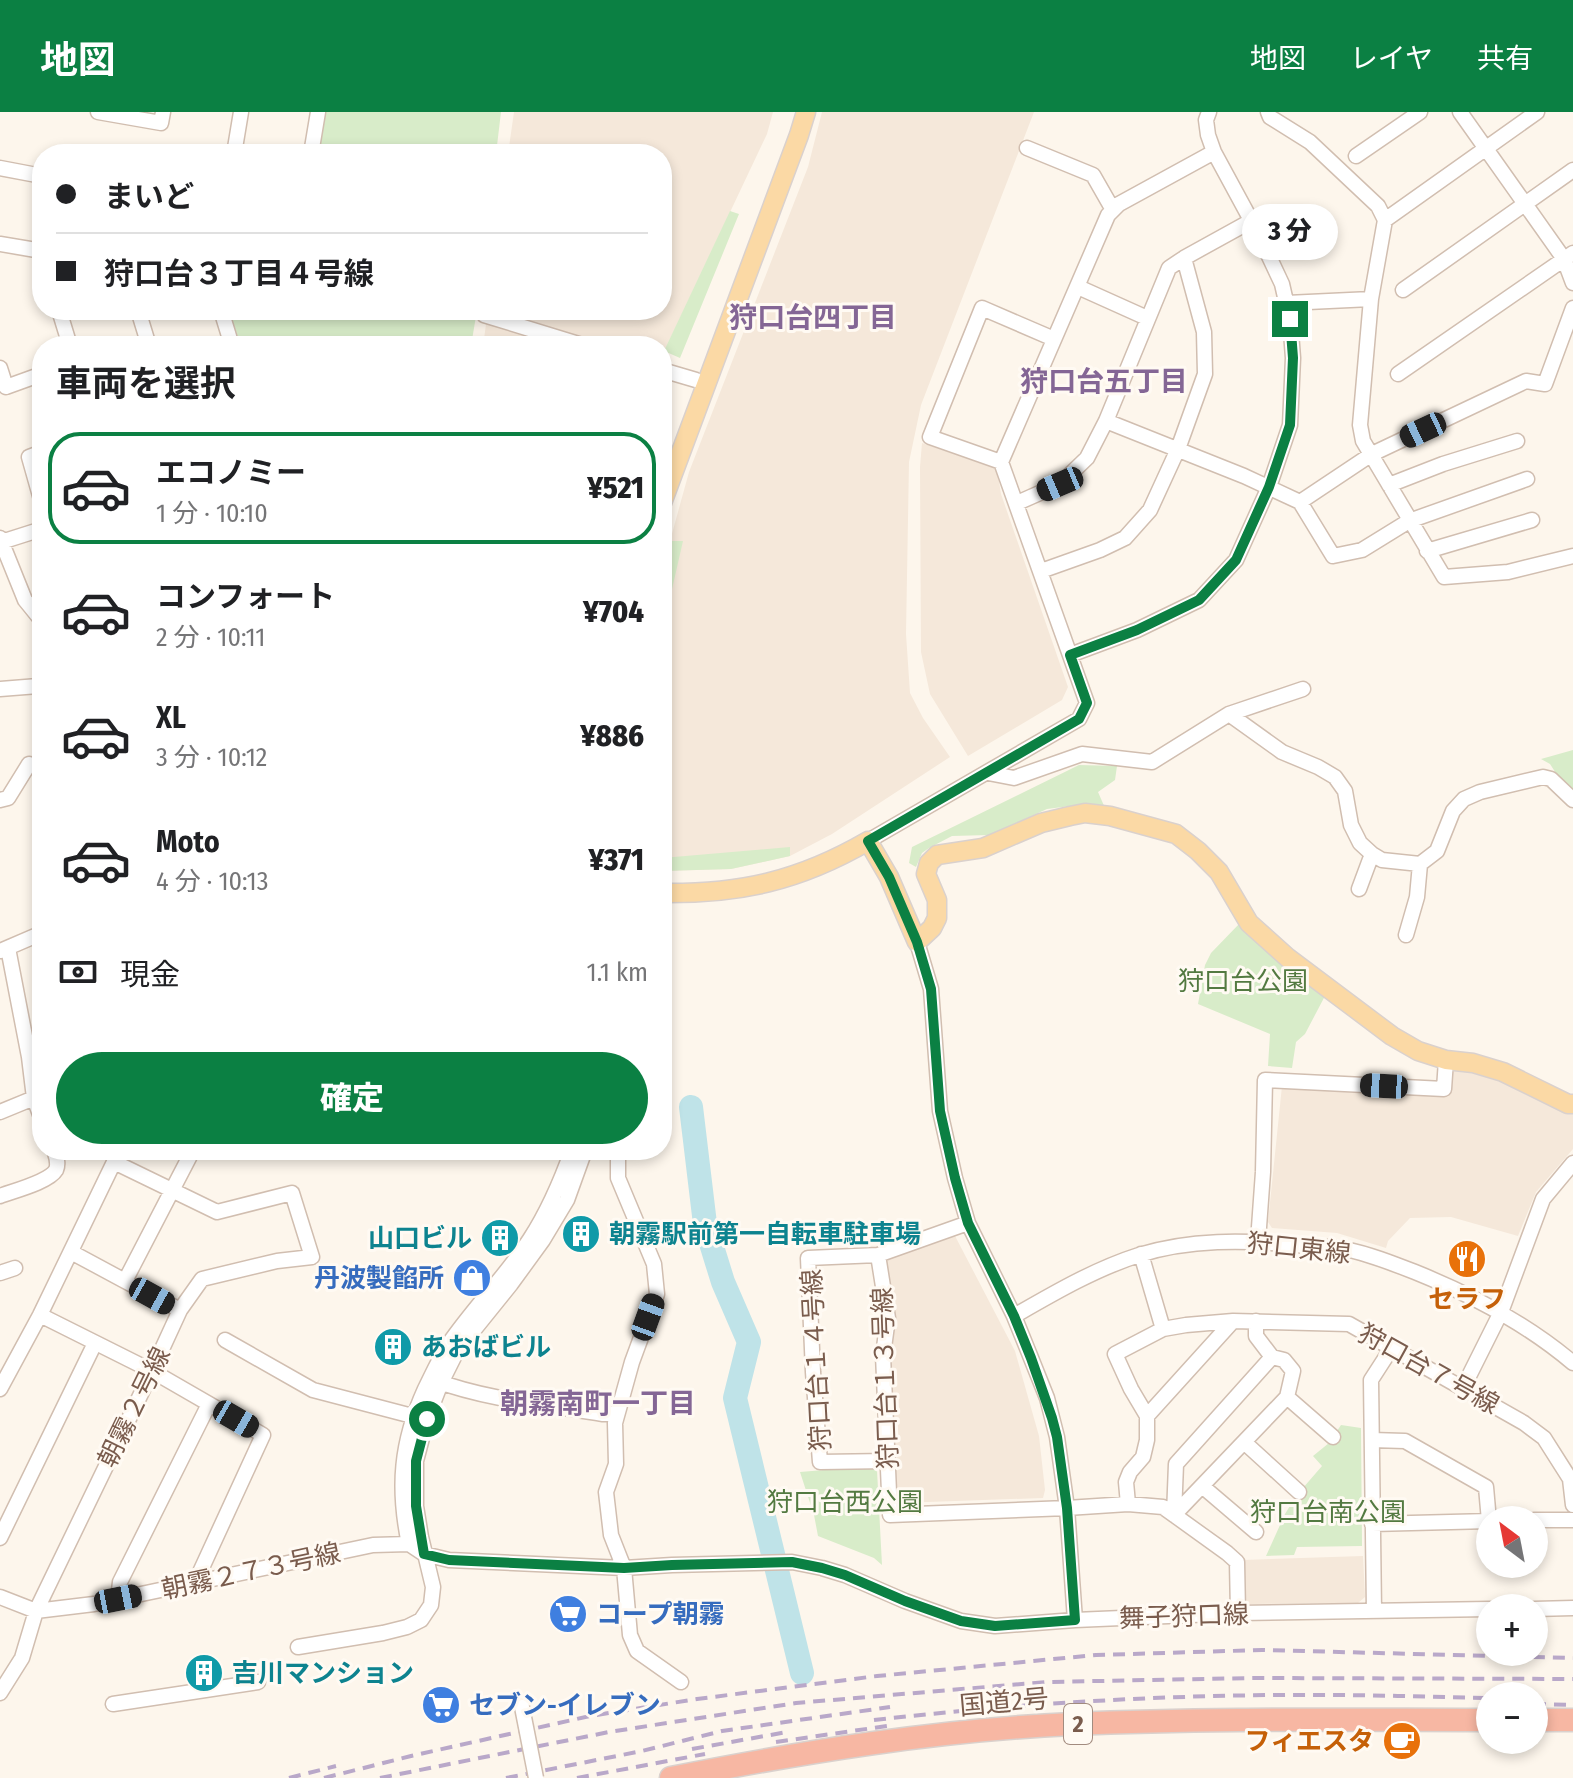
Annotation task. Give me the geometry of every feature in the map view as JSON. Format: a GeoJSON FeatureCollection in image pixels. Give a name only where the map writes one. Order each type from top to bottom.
{"type":"FeatureCollection","features":[{"type":"Feature","properties":{"kind":"highway","name":"国道2号"},"geometry":{"type":"LineString","coordinates":[[671,1778],[879,1742],[1071,1724],[1476,1720]]}},
{"type":"Feature","properties":{"kind":"highway"},"geometry":{"type":"LineString","coordinates":[[1548,1720],[1573,1720]]}},
{"type":"Feature","properties":{"kind":"main road"},"geometry":{"type":"LineString","coordinates":[[672,446],[798,112]]}},
{"type":"Feature","properties":{"kind":"main road"},"geometry":{"type":"LineString","coordinates":[[672,476],[806,112]]}},
{"type":"Feature","properties":{"kind":"main road"},"geometry":{"type":"LineString","coordinates":[[672,893],[720,892],[759,886],[820,865],[868,841],[889,877],[917,942],[932,928],[937,918],[937,900],[926,874],[929,863],[937,855],[983,848],[1041,823],[1070,816],[1085,813],[1110,816],[1176,834],[1198,851],[1219,872],[1249,923],[1288,958],[1392,1036],[1418,1051],[1503,1072],[1573,1104]]}},
{"type":"Feature","properties":{"kind":"street"},"geometry":{"type":"LineString","coordinates":[[98,112],[161,123],[163,112]]}},
{"type":"Feature","properties":{"kind":"street"},"geometry":{"type":"LineString","coordinates":[[236,144],[241,112]]}},
{"type":"Feature","properties":{"kind":"street"},"geometry":{"type":"LineString","coordinates":[[313,144],[318,112]]}},
{"type":"Feature","properties":{"kind":"street"},"geometry":{"type":"LineString","coordinates":[[1268,112],[1270,117],[1310,142],[1338,167],[1378,206],[1385,220],[1371,299],[1360,425],[1363,441],[1444,577],[1508,572],[1573,556]]}},
{"type":"Feature","properties":{"kind":"street"},"geometry":{"type":"LineString","coordinates":[[1356,156],[1420,112]]}},
{"type":"Feature","properties":{"kind":"street"},"geometry":{"type":"LineString","coordinates":[[1460,112],[1525,204],[1568,256],[1573,283]]}},
{"type":"Feature","properties":{"kind":"street"},"geometry":{"type":"LineString","coordinates":[[1385,220],[1537,112]]}},
{"type":"Feature","properties":{"kind":"street"},"geometry":{"type":"LineString","coordinates":[[1070,655],[1137,630],[1199,600],[1236,560],[1269,487],[1290,425],[1293,358],[1282,284],[1214,152],[1204,115]]}},
{"type":"Feature","properties":{"kind":"street"},"geometry":{"type":"LineString","coordinates":[[1027,148],[1093,175],[1113,210]]}},
{"type":"Feature","properties":{"kind":"street"},"geometry":{"type":"LineString","coordinates":[[868,841],[1079,719],[1087,703],[1001,462],[1108,215],[1119,204],[1214,152]]}},
{"type":"Feature","properties":{"kind":"street"},"geometry":{"type":"LineString","coordinates":[[0,168],[32,174]]}},
{"type":"Feature","properties":{"kind":"street"},"geometry":{"type":"LineString","coordinates":[[1403,290],[1573,170]]}},
{"type":"Feature","properties":{"kind":"street"},"geometry":{"type":"LineString","coordinates":[[1017,503],[1060,484],[1087,458],[1106,421],[1169,268],[1251,221]]}},
{"type":"Feature","properties":{"kind":"street"},"geometry":{"type":"LineString","coordinates":[[0,244],[32,249]]}},
{"type":"Feature","properties":{"kind":"street"},"geometry":{"type":"LineString","coordinates":[[1398,374],[1568,256]]}},
{"type":"Feature","properties":{"kind":"street"},"geometry":{"type":"LineString","coordinates":[[1041,571],[1125,538],[1150,510],[1178,449],[1205,374],[1204,332],[1184,258]]}},
{"type":"Feature","properties":{"kind":"street"},"geometry":{"type":"LineString","coordinates":[[1078,287],[1147,318]]}},
{"type":"Feature","properties":{"kind":"street"},"geometry":{"type":"LineString","coordinates":[[1287,303],[1371,299]]}},
{"type":"Feature","properties":{"kind":"street"},"geometry":{"type":"LineString","coordinates":[[1001,462],[930,437],[982,308],[1054,339]]}},
{"type":"Feature","properties":{"kind":"street"},"geometry":{"type":"LineString","coordinates":[[1300,502],[1372,454],[1526,381],[1545,384],[1573,308]]}},
{"type":"Feature","properties":{"kind":"street"},"geometry":{"type":"LineString","coordinates":[[500,320],[552,336]]}},
{"type":"Feature","properties":{"kind":"street"},"geometry":{"type":"LineString","coordinates":[[0,368],[6,387],[32,378]]}},
{"type":"Feature","properties":{"kind":"street"},"geometry":{"type":"LineString","coordinates":[[672,373],[696,380]]}},
{"type":"Feature","properties":{"kind":"street"},"geometry":{"type":"LineString","coordinates":[[1106,421],[1300,502],[1333,556],[1362,550],[1409,521],[1527,479]]}},
{"type":"Feature","properties":{"kind":"street"},"geometry":{"type":"LineString","coordinates":[[1389,485],[1517,441]]}},
{"type":"Feature","properties":{"kind":"street"},"geometry":{"type":"LineString","coordinates":[[1427,551],[1532,520]]}},
{"type":"Feature","properties":{"kind":"street"},"geometry":{"type":"LineString","coordinates":[[32,532],[1,540],[25,600],[32,609]]}},
{"type":"Feature","properties":{"kind":"street"},"geometry":{"type":"LineString","coordinates":[[0,689],[32,686]]}},
{"type":"Feature","properties":{"kind":"street"},"geometry":{"type":"LineString","coordinates":[[988,773],[1014,778],[1082,754],[1152,762],[1229,714],[1303,689]]}},
{"type":"Feature","properties":{"kind":"street"},"geometry":{"type":"LineString","coordinates":[[1229,714],[1282,752],[1335,777],[1345,791],[1351,825],[1360,843],[1382,860],[1420,864],[1437,851],[1453,811],[1464,799],[1480,792],[1543,777],[1551,779],[1573,800]]}},
{"type":"Feature","properties":{"kind":"street"},"geometry":{"type":"LineString","coordinates":[[0,800],[8,798],[29,764]]}},
{"type":"Feature","properties":{"kind":"street"},"geometry":{"type":"LineString","coordinates":[[1359,889],[1372,854]]}},
{"type":"Feature","properties":{"kind":"street"},"geometry":{"type":"LineString","coordinates":[[1406,935],[1417,897],[1420,864]]}},
{"type":"Feature","properties":{"kind":"street"},"geometry":{"type":"LineString","coordinates":[[32,937],[4,949],[32,1054]]}},
{"type":"Feature","properties":{"kind":"street"},"geometry":{"type":"LineString","coordinates":[[917,942],[931,989],[940,1111],[955,1178],[968,1223],[1014,1316],[1047,1398],[1057,1437],[1067,1508],[1075,1620]]}},
{"type":"Feature","properties":{"kind":"street"},"geometry":{"type":"LineString","coordinates":[[1258,1241],[1265,1080],[1444,1089],[1446,1060]]}},
{"type":"Feature","properties":{"kind":"street"},"geometry":{"type":"LineString","coordinates":[[0,1112],[32,1099]]}},
{"type":"Feature","properties":{"kind":"street"},"geometry":{"type":"LineString","coordinates":[[0,1196],[46,1179],[55,1171],[58,1160]]}},
{"type":"Feature","properties":{"kind":"street"},"geometry":{"type":"LineString","coordinates":[[125,1281],[188,1160]]}},
{"type":"Feature","properties":{"kind":"street"},"geometry":{"type":"LineString","coordinates":[[424,1554],[409,1544],[406,1528],[402,1473],[406,1440],[420,1418],[447,1346],[531,1238],[561,1182],[569,1160]]}},
{"type":"Feature","properties":{"kind":"street"},"geometry":{"type":"LineString","coordinates":[[436,1381],[543,1240],[567,1200],[581,1160]]}},
{"type":"Feature","properties":{"kind":"street"},"geometry":{"type":"LineString","coordinates":[[618,1160],[618,1178],[654,1264],[657,1294],[632,1362],[615,1423],[616,1464],[606,1492],[611,1535],[624,1568],[633,1643],[637,1651],[681,1682]]}},
{"type":"Feature","properties":{"kind":"street"},"geometry":{"type":"LineString","coordinates":[[0,1389],[40,1315],[114,1162],[171,1190]]}},
{"type":"Feature","properties":{"kind":"street"},"geometry":{"type":"LineString","coordinates":[[1463,1388],[1501,1312],[1543,1199],[1573,1163]]}},
{"type":"Feature","properties":{"kind":"street","name":"朝霧２号線"},"geometry":{"type":"LineString","coordinates":[[0,1693],[22,1658],[36,1611],[180,1310],[202,1279],[277,1261],[312,1257],[292,1193],[217,1212],[171,1190]]}},
{"type":"Feature","properties":{"kind":"street","name":"狩口台１４号線"},"geometry":{"type":"LineString","coordinates":[[888,1461],[820,1462],[808,1258],[878,1255],[968,1223]]}},
{"type":"Feature","properties":{"kind":"street","name":"狩口東線"},"geometry":{"type":"LineString","coordinates":[[1014,1316],[1099,1270],[1141,1254],[1224,1241],[1258,1241],[1344,1249],[1373,1257],[1450,1287],[1501,1312],[1573,1363]]}},
{"type":"Feature","properties":{"kind":"street"},"geometry":{"type":"LineString","coordinates":[[71,1252],[180,1310]]}},
{"type":"Feature","properties":{"kind":"street"},"geometry":{"type":"LineString","coordinates":[[1141,1254],[1163,1329]]}},
{"type":"Feature","properties":{"kind":"street","name":"狩口台１３号線"},"geometry":{"type":"LineString","coordinates":[[878,1255],[888,1318],[883,1355],[890,1515],[1067,1508]]}},
{"type":"Feature","properties":{"kind":"street"},"geometry":{"type":"LineString","coordinates":[[0,1273],[15,1268]]}},
{"type":"Feature","properties":{"kind":"street"},"geometry":{"type":"LineString","coordinates":[[40,1315],[152,1371],[263,1435],[195,1583]]}},
{"type":"Feature","properties":{"kind":"street"},"geometry":{"type":"LineString","coordinates":[[1128,1504],[1126,1482],[1143,1457],[1147,1416],[1233,1321]]}},
{"type":"Feature","properties":{"kind":"street","name":"狩口台７号線"},"geometry":{"type":"LineString","coordinates":[[1147,1416],[1115,1354],[1163,1329],[1233,1321],[1349,1324],[1524,1423],[1544,1438],[1570,1479],[1573,1505]]}},
{"type":"Feature","properties":{"kind":"street"},"geometry":{"type":"LineString","coordinates":[[1174,1515],[1287,1397],[1293,1371],[1284,1360],[1272,1357],[1256,1336],[1256,1321]]}},
{"type":"Feature","properties":{"kind":"street"},"geometry":{"type":"LineString","coordinates":[[225,1340],[313,1390],[420,1418]]}},
{"type":"Feature","properties":{"kind":"street"},"geometry":{"type":"LineString","coordinates":[[0,1538],[95,1343]]}},
{"type":"Feature","properties":{"kind":"street"},"geometry":{"type":"LineString","coordinates":[[1374,1611],[1371,1380],[1391,1349]]}},
{"type":"Feature","properties":{"kind":"street"},"geometry":{"type":"LineString","coordinates":[[1174,1515],[1176,1464],[1272,1357]]}},
{"type":"Feature","properties":{"kind":"street"},"geometry":{"type":"LineString","coordinates":[[436,1381],[513,1400],[603,1414],[617,1413]]}},
{"type":"Feature","properties":{"kind":"street"},"geometry":{"type":"LineString","coordinates":[[1287,1397],[1333,1437]]}},
{"type":"Feature","properties":{"kind":"street"},"geometry":{"type":"LineString","coordinates":[[118,1599],[120,1582],[209,1404]]}},
{"type":"Feature","properties":{"kind":"street"},"geometry":{"type":"LineString","coordinates":[[298,1647],[407,1627],[421,1620],[431,1605],[433,1587],[416,1506],[420,1418]]}},
{"type":"Feature","properties":{"kind":"street"},"geometry":{"type":"LineString","coordinates":[[1372,1440],[1405,1441],[1486,1487],[1488,1506]]}},
{"type":"Feature","properties":{"kind":"street"},"geometry":{"type":"LineString","coordinates":[[1244,1442],[1299,1492]]}},
{"type":"Feature","properties":{"kind":"street"},"geometry":{"type":"LineString","coordinates":[[1202,1486],[1256,1532]]}},
{"type":"Feature","properties":{"kind":"street"},"geometry":{"type":"LineString","coordinates":[[1067,1508],[1128,1504],[1163,1507],[1237,1562],[1238,1613]]}},
{"type":"Feature","properties":{"kind":"street"},"geometry":{"type":"LineString","coordinates":[[1548,1520],[1573,1520]]}},
{"type":"Feature","properties":{"kind":"street"},"geometry":{"type":"LineString","coordinates":[[1372,1524],[1476,1521]]}},
{"type":"Feature","properties":{"kind":"street","name":"朝霧２７３号線"},"geometry":{"type":"LineString","coordinates":[[0,1597],[36,1611],[94,1604],[373,1545],[409,1544]]}},
{"type":"Feature","properties":{"kind":"street","name":"舞子狩口線"},"geometry":{"type":"LineString","coordinates":[[424,1554],[449,1560],[624,1568],[792,1562],[833,1571],[961,1621],[995,1626],[1238,1613],[1476,1609]]}},
{"type":"Feature","properties":{"kind":"street"},"geometry":{"type":"LineString","coordinates":[[1548,1609],[1573,1608]]}},
{"type":"Feature","properties":{"kind":"street"},"geometry":{"type":"LineString","coordinates":[[113,1704],[258,1682]]}},
{"type":"Feature","properties":{"kind":"street"},"geometry":{"type":"LineString","coordinates":[[522,1707],[536,1778]]}},
{"type":"Feature","properties":{"kind":"shaded area"},"geometry":{"type":"Polygon","coordinates":[[[514,112],[773,112],[767,134],[671,336],[484,336],[487,320],[672,320],[672,144],[509,144],[514,112]]]}},
{"type":"Feature","properties":{"kind":"shaded area"},"geometry":{"type":"Polygon","coordinates":[[[822,112],[1034,112],[921,405],[909,462],[906,634],[910,693],[950,757],[832,834],[790,856],[731,869],[672,871],[672,534],[689,472],[808,167],[822,112]]]}},
{"type":"Feature","properties":{"kind":"shaded area"},"geometry":{"type":"Polygon","coordinates":[[[922,443],[997,469],[1001,494],[1068,687],[1062,700],[968,756],[930,694],[921,652],[922,443]]]}},
{"type":"Feature","properties":{"kind":"shaded area"},"geometry":{"type":"Polygon","coordinates":[[[1455,1066],[1505,1080],[1573,1112],[1573,1149],[1536,1192],[1518,1236],[1451,1217],[1410,1218],[1388,1241],[1386,1248],[1337,1233],[1272,1228],[1268,1222],[1282,1086],[1448,1097],[1455,1066]]]}},
{"type":"Feature","properties":{"kind":"shaded area"},"geometry":{"type":"Polygon","coordinates":[[[954,1234],[1015,1351],[1039,1436],[1045,1490],[1043,1498],[900,1503],[897,1497],[885,1263],[889,1256],[954,1234]]]}},
{"type":"Feature","properties":{"kind":"shaded area"},"geometry":{"type":"Polygon","coordinates":[[[1363,1556],[1365,1597],[1358,1603],[1244,1602],[1243,1560],[1363,1556]]]}},
{"type":"Feature","properties":{"kind":"green space"},"geometry":{"type":"Polygon","coordinates":[[[325,112],[501,112],[497,144],[320,144],[325,112]]]}},
{"type":"Feature","properties":{"kind":"green space"},"geometry":{"type":"Polygon","coordinates":[[[730,211],[739,214],[680,358],[672,354],[671,336],[730,211]]]}},
{"type":"Feature","properties":{"kind":"green space"},"geometry":{"type":"Polygon","coordinates":[[[232,320],[475,320],[473,336],[238,336],[232,320]]]}},
{"type":"Feature","properties":{"kind":"green space"},"geometry":{"type":"Polygon","coordinates":[[[672,541],[683,541],[672,589],[672,541]]]}},
{"type":"Feature","properties":{"kind":"green space"},"geometry":{"type":"Polygon","coordinates":[[[1573,750],[1573,789],[1559,778],[1550,764],[1541,759],[1573,750]]]}},
{"type":"Feature","properties":{"kind":"green space"},"geometry":{"type":"Polygon","coordinates":[[[1079,765],[1117,766],[1115,780],[1098,792],[1105,808],[1078,805],[1047,809],[989,835],[952,836],[922,853],[916,867],[909,863],[912,847],[1079,765]]]}},
{"type":"Feature","properties":{"kind":"green space"},"geometry":{"type":"Polygon","coordinates":[[[790,847],[790,856],[731,869],[672,871],[672,857],[790,847]]]}},
{"type":"Feature","properties":{"kind":"green space","name":"狩口台公園"},"geometry":{"type":"Polygon","coordinates":[[[1240,923],[1326,994],[1305,1034],[1296,1042],[1292,1068],[1268,1066],[1270,1034],[1198,1004],[1205,965],[1211,953],[1240,923]]]}},
{"type":"Feature","properties":{"kind":"green space","name":"狩口台南公園"},"geometry":{"type":"Polygon","coordinates":[[[1341,1425],[1361,1428],[1362,1546],[1297,1547],[1294,1555],[1266,1556],[1296,1496],[1322,1466],[1313,1456],[1329,1443],[1341,1425]]]}},
{"type":"Feature","properties":{"kind":"green space","name":"狩口台西公園"},"geometry":{"type":"Polygon","coordinates":[[[872,1466],[877,1470],[882,1565],[874,1558],[818,1536],[800,1472],[872,1466]]]}},
{"type":"Feature","properties":{"kind":"waterway"},"geometry":{"type":"LineString","coordinates":[[691,1107],[705,1224],[723,1282],[749,1342],[735,1398],[802,1673]]}},
{"type":"Feature","properties":{"kind":"railway"},"geometry":{"type":"LineString","coordinates":[[324,1778],[590,1716],[877,1676],[1096,1655],[1262,1650],[1573,1658]]}},
{"type":"Feature","properties":{"kind":"railway"},"geometry":{"type":"LineString","coordinates":[[380,1778],[609,1732],[796,1703],[1046,1682],[1254,1678],[1573,1679]]}},
{"type":"Feature","properties":{"kind":"railway"},"geometry":{"type":"LineString","coordinates":[[874,1720],[1042,1704],[1155,1698],[1268,1695],[1476,1698]]}},
{"type":"Feature","properties":{"kind":"railway"},"geometry":{"type":"LineString","coordinates":[[1548,1704],[1573,1705]]}},
{"type":"Feature","properties":{"kind":"railway"},"geometry":{"type":"LineString","coordinates":[[506,1778],[642,1751],[722,1731],[890,1707]]}},
{"type":"Feature","properties":{"kind":"railway"},"geometry":{"type":"LineString","coordinates":[[776,1742],[887,1726]]}},
{"type":"Feature","properties":{"kind":"railway"},"geometry":{"type":"LineString","coordinates":[[692,1749],[787,1732]]}},
{"type":"Feature","properties":{"kind":"railway"},"geometry":{"type":"LineString","coordinates":[[577,1778],[705,1754]]}},
{"type":"Feature","properties":{"kind":"railway"},"geometry":{"type":"LineString","coordinates":[[289,1778],[336,1766]]}},
{"type":"Feature","properties":{"kind":"place","name":"朝霧駅前第一自転車駐車場"},"geometry":{"type":"Point","coordinates":[581,1234]}},
{"type":"Feature","properties":{"kind":"place","name":"山口ビル"},"geometry":{"type":"Point","coordinates":[500,1238]}},
{"type":"Feature","properties":{"kind":"place","name":"セラフ"},"geometry":{"type":"Point","coordinates":[1467,1259]}},
{"type":"Feature","properties":{"kind":"place","name":"丹波製餡所"},"geometry":{"type":"Point","coordinates":[472,1278]}},
{"type":"Feature","properties":{"kind":"place","name":"あおばビル"},"geometry":{"type":"Point","coordinates":[393,1347]}},
{"type":"Feature","properties":{"kind":"place","name":"コープ朝霧"},"geometry":{"type":"Point","coordinates":[568,1614]}},
{"type":"Feature","properties":{"kind":"place","name":"吉川マンション"},"geometry":{"type":"Point","coordinates":[204,1673]}},
{"type":"Feature","properties":{"kind":"place","name":"セブン-イレブン"},"geometry":{"type":"Point","coordinates":[441,1705]}},
{"type":"Feature","properties":{"kind":"place","name":"フィエスタ"},"geometry":{"type":"Point","coordinates":[1402,1741]}},
{"type":"Feature","properties":{"kind":"district","name":"狩口台四丁目"},"geometry":{"type":"Point","coordinates":[813,317]}},
{"type":"Feature","properties":{"kind":"district","name":"狩口台五丁目"},"geometry":{"type":"Point","coordinates":[1104,381]}},
{"type":"Feature","properties":{"kind":"district","name":"朝霧南町一丁目"},"geometry":{"type":"Point","coordinates":[598,1403]}},
{"type":"Feature","properties":{"kind":"route"},"geometry":{"type":"LineString","coordinates":[[427,1419],[416,1461],[416,1506],[424,1554],[449,1560],[624,1568],[792,1562],[845,1575],[961,1621],[995,1626],[1075,1620],[1067,1508],[1057,1437],[1047,1398],[1014,1316],[968,1223],[940,1111],[931,989],[917,942],[889,877],[868,841],[1079,719],[1087,703],[1070,655],[1137,630],[1199,600],[1236,560],[1269,487],[1290,425],[1293,358],[1290,319]]}}]}
